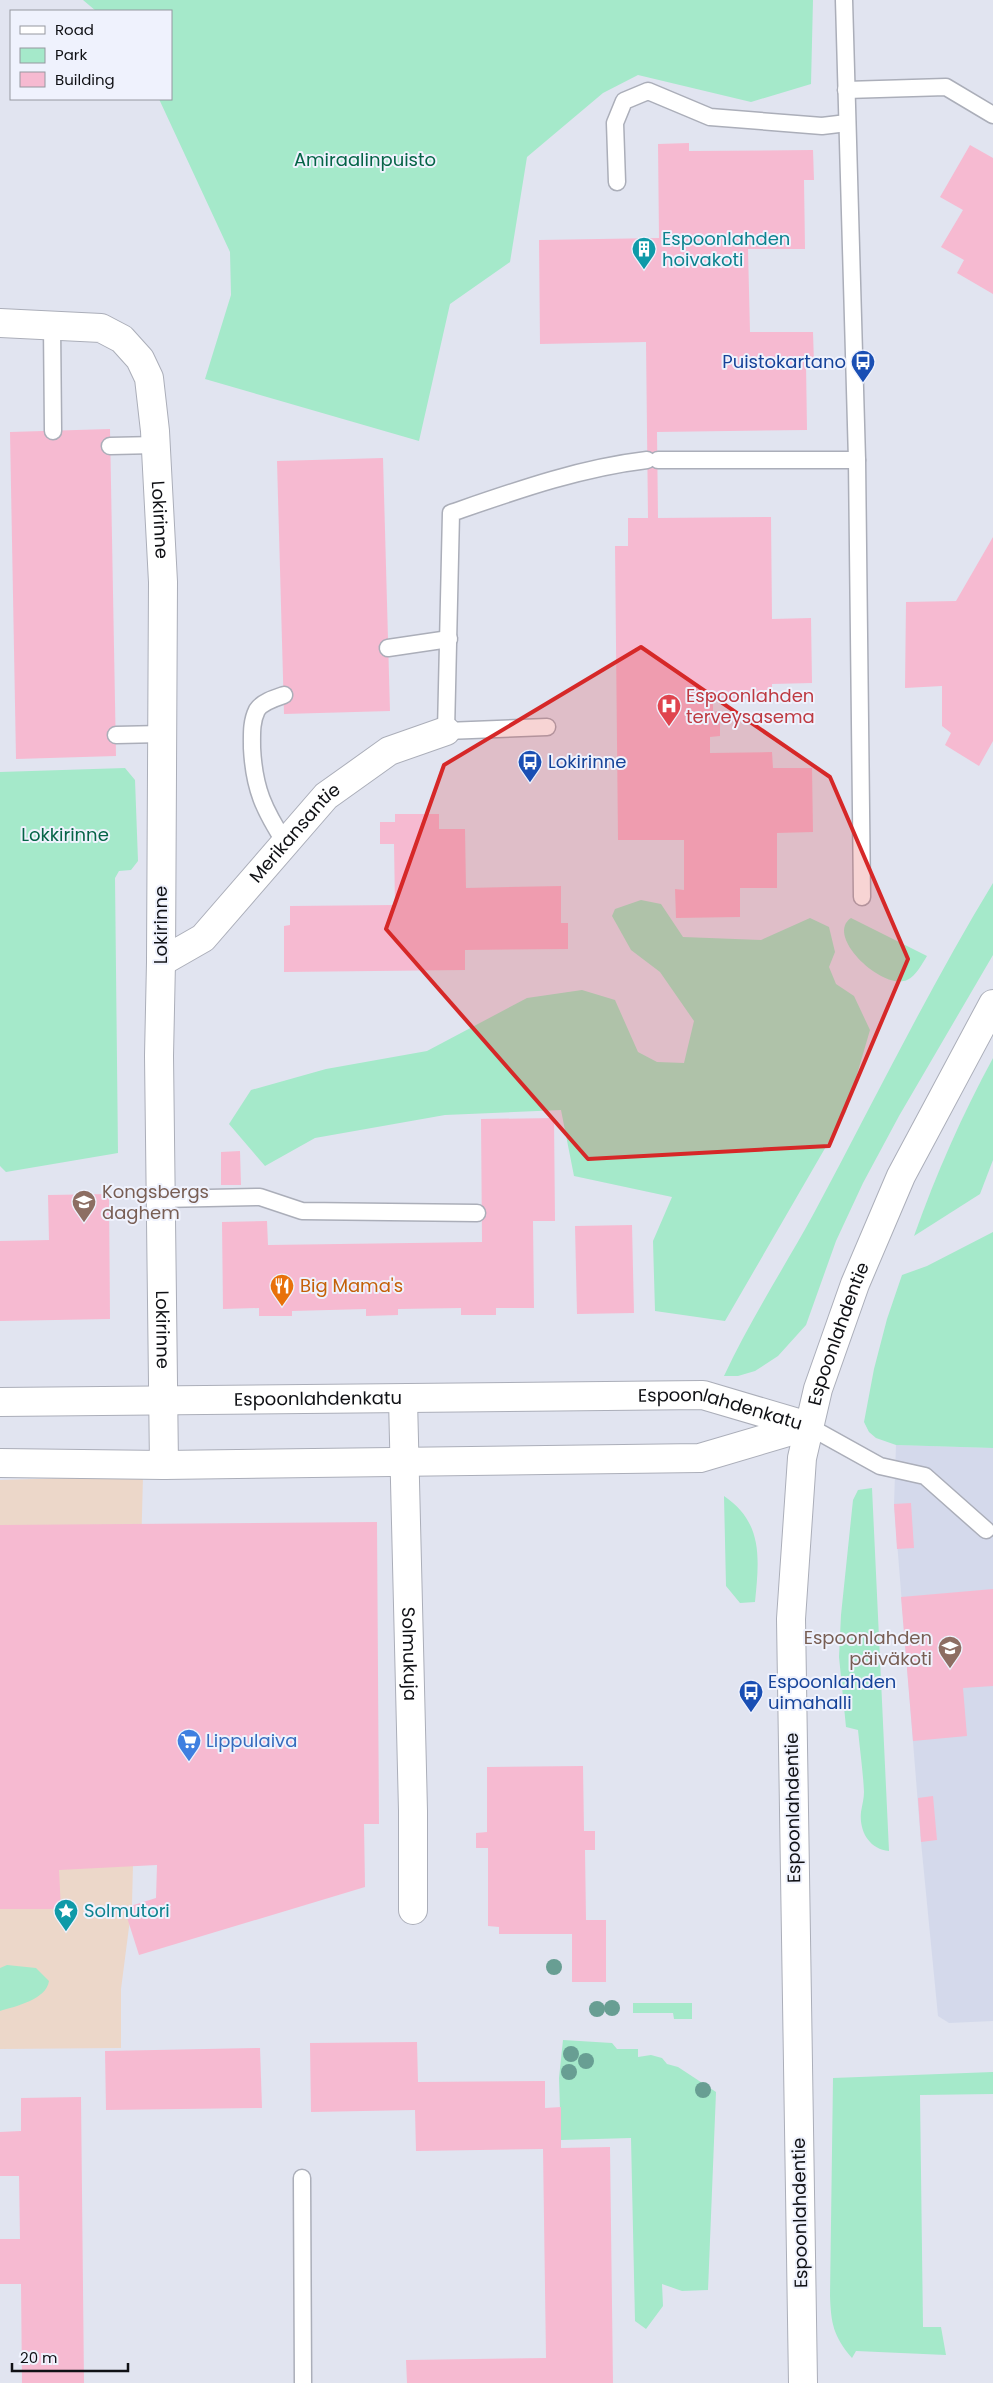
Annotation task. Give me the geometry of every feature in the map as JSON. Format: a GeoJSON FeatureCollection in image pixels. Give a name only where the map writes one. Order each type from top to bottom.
{"type":"FeatureCollection","features":[{"type":"Feature","properties":{"kind":"main road","name":"Lokirinne"},"geometry":{"type":"LineString","coordinates":[[0,323],[101,328],[122,339],[140,358],[149,378],[156,445],[163,582],[161,962],[158,1056],[164,1465]]}},
{"type":"Feature","properties":{"kind":"main road","name":"Merikansantie"},"geometry":{"type":"LineString","coordinates":[[161,962],[202,938],[326,796],[389,751],[446,731]]}},
{"type":"Feature","properties":{"kind":"main road","name":"Espoonlahdentie"},"geometry":{"type":"LineString","coordinates":[[803,2383],[791,1619],[802,1458],[808,1426],[836,1334],[901,1176],[993,1004]]}},
{"type":"Feature","properties":{"kind":"main road","name":"Espoonlahdenkatu"},"geometry":{"type":"LineString","coordinates":[[0,1402],[164,1402],[703,1395],[808,1426]]}},
{"type":"Feature","properties":{"kind":"main road","name":"Solmukuja"},"geometry":{"type":"LineString","coordinates":[[403,1399],[413,1802],[413,1910]]}},
{"type":"Feature","properties":{"kind":"main road","name":"Espoonlahdenkatu"},"geometry":{"type":"LineString","coordinates":[[0,1463],[164,1465],[700,1458],[808,1426]]}},
{"type":"Feature","properties":{"kind":"lane"},"geometry":{"type":"LineString","coordinates":[[844,0],[856,460],[862,897]]}},
{"type":"Feature","properties":{"kind":"lane"},"geometry":{"type":"LineString","coordinates":[[846,90],[946,87],[993,115]]}},
{"type":"Feature","properties":{"kind":"lane"},"geometry":{"type":"LineString","coordinates":[[617,182],[615,123],[624,101],[648,91],[710,117],[822,126],[847,123]]}},
{"type":"Feature","properties":{"kind":"lane"},"geometry":{"type":"LineString","coordinates":[[52,325],[53,431]]}},
{"type":"Feature","properties":{"kind":"lane"},"geometry":{"type":"LineString","coordinates":[[110,446],[156,445]]}},
{"type":"Feature","properties":{"kind":"lane"},"geometry":{"type":"LineString","coordinates":[[547,727],[446,731],[451,513],[532,485],[616,463],[652,460],[856,460]]}},
{"type":"Feature","properties":{"kind":"lane"},"geometry":{"type":"LineString","coordinates":[[388,648],[449,640]]}},
{"type":"Feature","properties":{"kind":"lane"},"geometry":{"type":"LineString","coordinates":[[284,695],[271,700],[258,709],[251,727],[254,776],[267,814],[286,844]]}},
{"type":"Feature","properties":{"kind":"lane"},"geometry":{"type":"LineString","coordinates":[[116,735],[162,734]]}},
{"type":"Feature","properties":{"kind":"lane"},"geometry":{"type":"LineString","coordinates":[[161,1199],[260,1197],[302,1211],[477,1212]]}},
{"type":"Feature","properties":{"kind":"lane"},"geometry":{"type":"LineString","coordinates":[[808,1426],[880,1466],[925,1476],[986,1530]]}},
{"type":"Feature","properties":{"kind":"lane"},"geometry":{"type":"LineString","coordinates":[[302,2178],[303,2383]]}},
{"type":"Feature","properties":{"kind":"highlighted area"},"geometry":{"type":"Polygon","coordinates":[[[641,647],[830,777],[908,959],[829,1146],[588,1159],[386,929],[444,765],[641,647]]]}},
{"type":"Feature","properties":{"kind":"shaded area","name":"Espoonlahden päiväkoti"},"geometry":{"type":"Polygon","coordinates":[[[896,1445],[993,1448],[993,2021],[949,2023],[938,2016],[921,1842],[894,1504],[896,1445]]]}},
{"type":"Feature","properties":{"kind":"shaded area"},"geometry":{"type":"Polygon","coordinates":[[[143,1476],[132,1904],[121,1989],[121,2048],[0,2049],[0,1480],[143,1476]]]}},
{"type":"Feature","properties":{"kind":"green space","name":"Amiraalinpuisto"},"geometry":{"type":"Polygon","coordinates":[[[83,0],[813,0],[811,84],[751,102],[638,75],[603,93],[527,157],[510,262],[450,304],[419,441],[205,379],[231,295],[230,252],[159,100],[172,100],[172,10],[95,10],[83,0]]]}},
{"type":"Feature","properties":{"kind":"green space","name":"Lokkirinne"},"geometry":{"type":"Polygon","coordinates":[[[125,768],[135,780],[138,861],[131,870],[119,871],[115,878],[118,1153],[6,1172],[0,1166],[0,772],[125,768]]]}},
{"type":"Feature","properties":{"kind":"green space"},"geometry":{"type":"Polygon","coordinates":[[[993,883],[993,955],[899,1116],[863,1183],[836,1241],[806,1325],[778,1356],[755,1371],[738,1376],[724,1376],[756,1314],[814,1213],[923,1005],[993,883]]]}},
{"type":"Feature","properties":{"kind":"green space"},"geometry":{"type":"Polygon","coordinates":[[[641,900],[661,904],[683,937],[761,940],[810,918],[829,927],[835,952],[829,967],[836,984],[854,996],[870,1030],[846,1112],[725,1321],[655,1311],[653,1241],[672,1197],[574,1176],[561,1110],[445,1115],[315,1138],[265,1166],[229,1124],[251,1090],[326,1069],[427,1051],[527,998],[582,990],[615,1000],[638,1052],[657,1062],[684,1063],[694,1021],[660,972],[631,950],[612,916],[615,909],[641,900]]]}},
{"type":"Feature","properties":{"kind":"green space"},"geometry":{"type":"Polygon","coordinates":[[[851,918],[927,956],[916,973],[907,980],[897,981],[884,977],[860,960],[845,937],[845,926],[851,918]]]}},
{"type":"Feature","properties":{"kind":"green space"},"geometry":{"type":"Polygon","coordinates":[[[993,1058],[993,1160],[980,1194],[914,1236],[950,1145],[993,1058]]]}},
{"type":"Feature","properties":{"kind":"green space"},"geometry":{"type":"Polygon","coordinates":[[[993,1232],[993,1448],[896,1445],[876,1438],[869,1432],[864,1422],[874,1369],[887,1319],[902,1275],[927,1266],[993,1232]]]}},
{"type":"Feature","properties":{"kind":"green space"},"geometry":{"type":"Polygon","coordinates":[[[872,1488],[889,1851],[882,1850],[871,1843],[862,1826],[861,1812],[864,1792],[858,1730],[846,1727],[839,1657],[841,1615],[853,1500],[858,1490],[872,1488]]]}},
{"type":"Feature","properties":{"kind":"green space"},"geometry":{"type":"Polygon","coordinates":[[[724,1496],[746,1518],[756,1543],[755,1602],[740,1603],[726,1586],[724,1496]]]}},
{"type":"Feature","properties":{"kind":"green space"},"geometry":{"type":"Polygon","coordinates":[[[7,1965],[36,1968],[49,1981],[47,1988],[36,1998],[0,2011],[0,1968],[7,1965]]]}},
{"type":"Feature","properties":{"kind":"green space"},"geometry":{"type":"Polygon","coordinates":[[[633,2003],[692,2003],[692,2019],[674,2019],[673,2013],[633,2013],[633,2003]]]}},
{"type":"Feature","properties":{"kind":"green space"},"geometry":{"type":"Polygon","coordinates":[[[563,2040],[612,2043],[617,2049],[638,2049],[638,2057],[651,2055],[662,2058],[667,2064],[678,2067],[716,2092],[708,2290],[682,2291],[662,2284],[663,2306],[646,2329],[635,2321],[631,2138],[561,2140],[559,2078],[563,2040]]]}},
{"type":"Feature","properties":{"kind":"green space"},"geometry":{"type":"Polygon","coordinates":[[[993,2072],[993,2094],[920,2095],[923,2327],[941,2327],[946,2355],[856,2351],[852,2358],[834,2329],[830,2306],[833,2078],[993,2072]]]}},
{"type":"Feature","properties":{"kind":"building"},"geometry":{"type":"Polygon","coordinates":[[[689,143],[689,151],[813,150],[814,180],[804,180],[805,249],[748,249],[750,332],[813,332],[814,363],[806,363],[807,430],[657,432],[658,518],[771,517],[772,619],[811,618],[812,683],[772,684],[772,698],[713,699],[713,712],[720,711],[720,736],[710,737],[710,753],[772,752],[773,768],[812,768],[813,832],[777,833],[777,888],[740,888],[740,917],[676,918],[675,889],[684,890],[684,840],[618,840],[615,546],[628,546],[628,518],[648,518],[646,342],[540,344],[539,240],[659,238],[658,144],[689,143]]]}},
{"type":"Feature","properties":{"kind":"building"},"geometry":{"type":"Polygon","coordinates":[[[970,145],[993,158],[993,294],[957,273],[964,260],[941,247],[963,210],[940,197],[970,145]]]}},
{"type":"Feature","properties":{"kind":"building"},"geometry":{"type":"Polygon","coordinates":[[[110,429],[116,756],[16,759],[10,432],[110,429]]]}},
{"type":"Feature","properties":{"kind":"building"},"geometry":{"type":"Polygon","coordinates":[[[383,458],[390,711],[284,714],[277,461],[383,458]]]}},
{"type":"Feature","properties":{"kind":"building"},"geometry":{"type":"Polygon","coordinates":[[[993,537],[993,741],[979,766],[945,745],[951,733],[942,726],[942,686],[905,688],[906,602],[956,601],[993,537]]]}},
{"type":"Feature","properties":{"kind":"building"},"geometry":{"type":"Polygon","coordinates":[[[395,814],[439,814],[439,829],[465,829],[466,888],[561,886],[561,923],[568,923],[568,949],[465,950],[465,970],[284,972],[284,926],[290,925],[290,906],[395,905],[394,844],[380,844],[380,822],[395,822],[395,814]]]}},
{"type":"Feature","properties":{"kind":"building"},"geometry":{"type":"Polygon","coordinates":[[[554,1118],[555,1221],[533,1221],[534,1308],[496,1308],[496,1315],[461,1315],[461,1308],[398,1309],[398,1315],[366,1316],[366,1309],[292,1311],[292,1316],[259,1316],[259,1308],[223,1309],[222,1222],[267,1221],[268,1245],[482,1242],[481,1119],[554,1118]]]}},
{"type":"Feature","properties":{"kind":"building"},"geometry":{"type":"Polygon","coordinates":[[[240,1151],[241,1185],[221,1185],[221,1152],[240,1151]]]}},
{"type":"Feature","properties":{"kind":"building"},"geometry":{"type":"Polygon","coordinates":[[[109,1194],[110,1319],[0,1321],[0,1241],[49,1240],[48,1195],[109,1194]]]}},
{"type":"Feature","properties":{"kind":"building"},"geometry":{"type":"Polygon","coordinates":[[[632,1225],[634,1313],[577,1314],[575,1226],[632,1225]]]}},
{"type":"Feature","properties":{"kind":"building"},"geometry":{"type":"Polygon","coordinates":[[[911,1503],[914,1548],[897,1549],[894,1504],[911,1503]]]}},
{"type":"Feature","properties":{"kind":"building","name":"Lippulaiva"},"geometry":{"type":"Polygon","coordinates":[[[377,1522],[379,1824],[364,1824],[365,1887],[139,1955],[124,1908],[156,1898],[157,1865],[59,1870],[61,1909],[0,1909],[0,1525],[377,1522]]]}},
{"type":"Feature","properties":{"kind":"building"},"geometry":{"type":"Polygon","coordinates":[[[993,1589],[993,1686],[963,1688],[967,1736],[913,1741],[901,1597],[993,1589]]]}},
{"type":"Feature","properties":{"kind":"building"},"geometry":{"type":"Polygon","coordinates":[[[583,1766],[584,1831],[595,1831],[595,1850],[585,1850],[586,1920],[606,1920],[606,1982],[572,1982],[572,1934],[499,1934],[499,1927],[488,1926],[488,1848],[476,1848],[476,1833],[487,1832],[487,1767],[583,1766]]]}},
{"type":"Feature","properties":{"kind":"building"},"geometry":{"type":"Polygon","coordinates":[[[933,1796],[937,1840],[921,1842],[918,1798],[933,1796]]]}},
{"type":"Feature","properties":{"kind":"building"},"geometry":{"type":"Polygon","coordinates":[[[417,2042],[418,2082],[545,2081],[545,2108],[561,2107],[561,2148],[610,2147],[613,2383],[407,2383],[406,2360],[546,2358],[543,2149],[416,2151],[415,2110],[311,2112],[310,2043],[417,2042]]]}},
{"type":"Feature","properties":{"kind":"building"},"geometry":{"type":"Polygon","coordinates":[[[260,2048],[262,2108],[106,2110],[105,2051],[260,2048]]]}},
{"type":"Feature","properties":{"kind":"building"},"geometry":{"type":"Polygon","coordinates":[[[81,2097],[84,2383],[22,2383],[21,2284],[0,2284],[0,2239],[20,2239],[19,2176],[0,2176],[0,2132],[21,2131],[21,2098],[81,2097]]]}},
{"type":"Feature","properties":{"kind":"place","name":"Espoonlahden hoivakoti"},"geometry":{"type":"Point","coordinates":[644,270]}},
{"type":"Feature","properties":{"kind":"place","name":"Puistokartano"},"geometry":{"type":"Point","coordinates":[863,383]}},
{"type":"Feature","properties":{"kind":"place","name":"Espoonlahden terveysasema"},"geometry":{"type":"Point","coordinates":[669,727]}},
{"type":"Feature","properties":{"kind":"place","name":"Lokirinne"},"geometry":{"type":"Point","coordinates":[530,783]}},
{"type":"Feature","properties":{"kind":"place","name":"Kongsbergs daghem"},"geometry":{"type":"Point","coordinates":[84,1223]}},
{"type":"Feature","properties":{"kind":"place","name":"Big Mama's"},"geometry":{"type":"Point","coordinates":[282,1307]}},
{"type":"Feature","properties":{"kind":"place","name":"Espoonlahden päiväkoti"},"geometry":{"type":"Point","coordinates":[950,1669]}},
{"type":"Feature","properties":{"kind":"place","name":"Espoonlahden uimahalli"},"geometry":{"type":"Point","coordinates":[751,1713]}},
{"type":"Feature","properties":{"kind":"place","name":"Lippulaiva"},"geometry":{"type":"Point","coordinates":[189,1762]}},
{"type":"Feature","properties":{"kind":"place","name":"Solmutori"},"geometry":{"type":"Point","coordinates":[66,1932]}}]}
